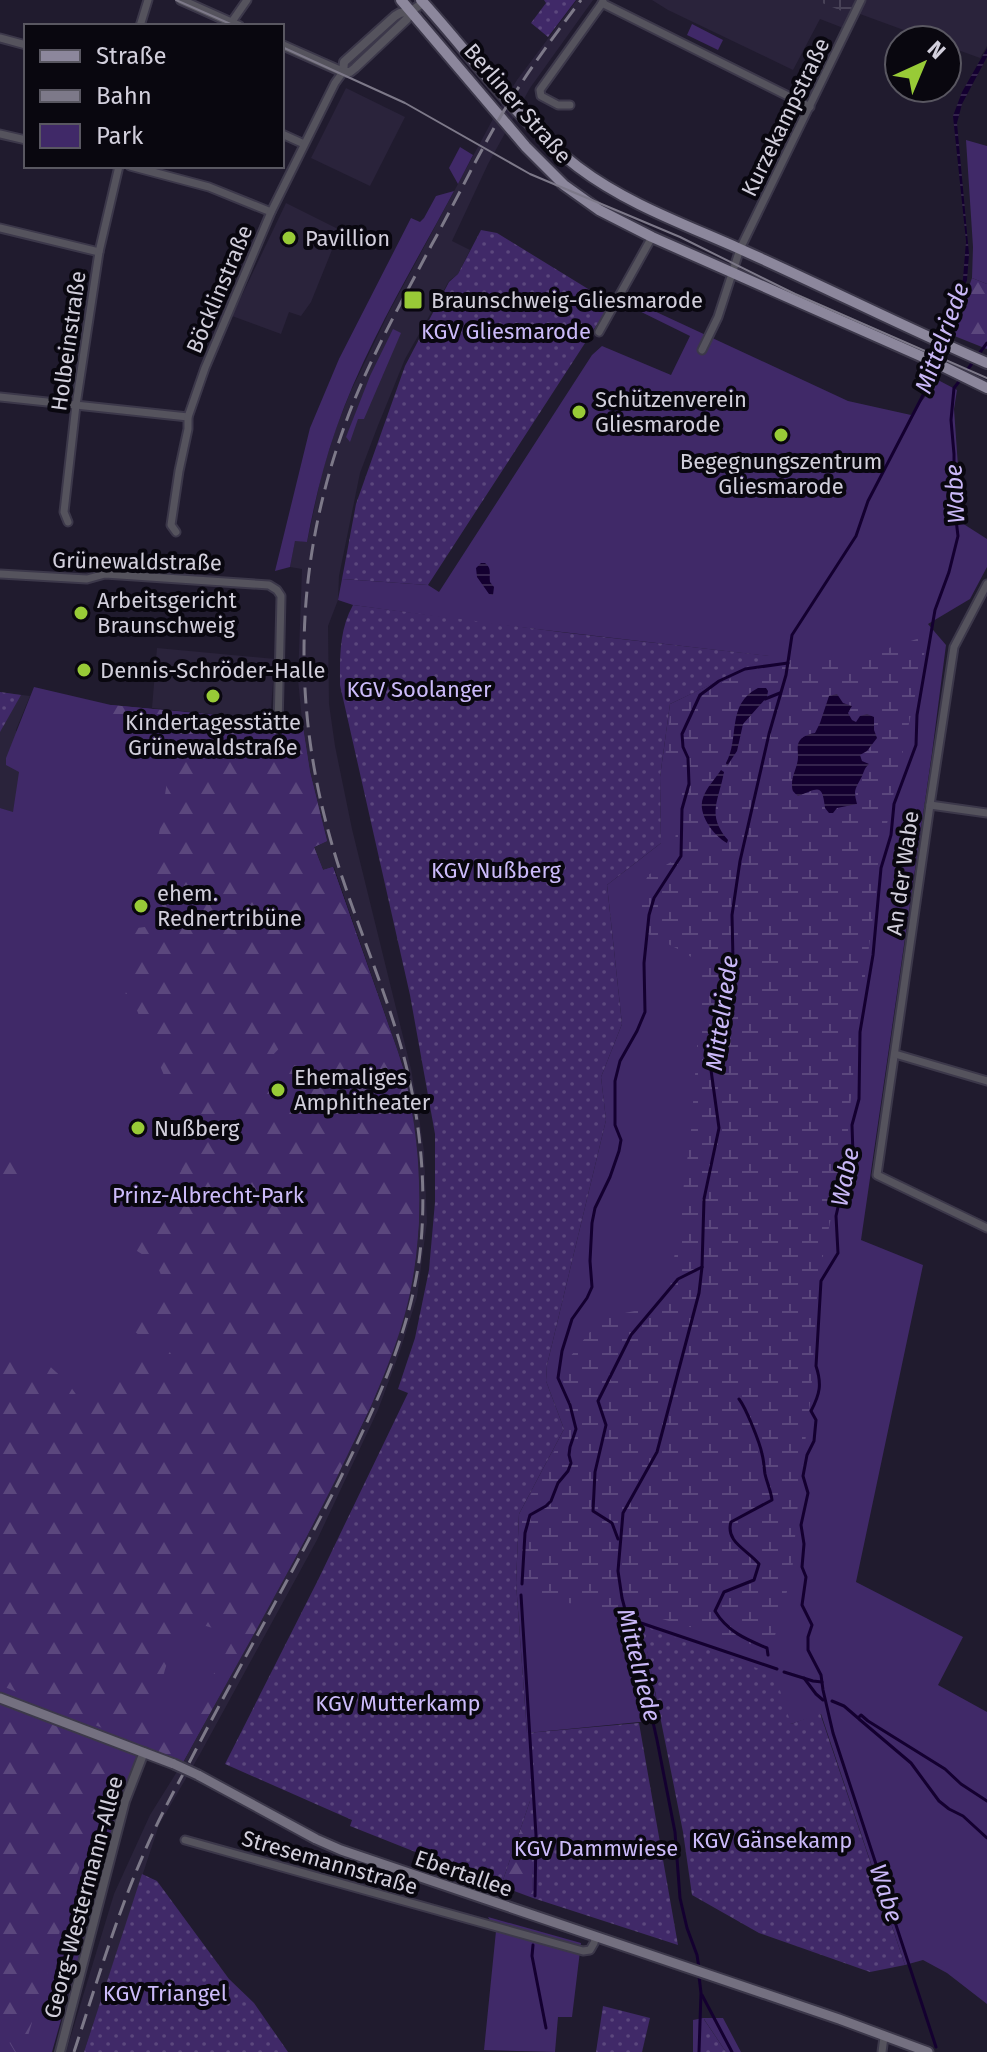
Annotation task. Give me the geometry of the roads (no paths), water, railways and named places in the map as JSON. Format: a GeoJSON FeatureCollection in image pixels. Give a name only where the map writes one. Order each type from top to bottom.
{"type":"FeatureCollection","features":[{"type":"Feature","properties":{"kind":"main road","name":"Berliner Straße"},"geometry":{"type":"LineString","coordinates":[[401,0],[526,147],[554,176],[599,210],[652,237],[987,388]]}},
{"type":"Feature","properties":{"kind":"main road","name":"Berliner Straße"},"geometry":{"type":"LineString","coordinates":[[423,1],[521,115],[579,168],[631,201],[984,362]]}},
{"type":"Feature","properties":{"kind":"main road","name":"Ebertallee"},"geometry":{"type":"LineString","coordinates":[[0,1698],[174,1764],[341,1850],[928,2052]]}},
{"type":"Feature","properties":{"kind":"street"},"geometry":{"type":"LineString","coordinates":[[141,24],[148,0]]}},
{"type":"Feature","properties":{"kind":"street"},"geometry":{"type":"LineString","coordinates":[[181,0],[235,24],[247,0]]}},
{"type":"Feature","properties":{"kind":"street","name":"Kurzekampstraße"},"geometry":{"type":"LineString","coordinates":[[740,249],[861,0]]}},
{"type":"Feature","properties":{"kind":"street"},"geometry":{"type":"LineString","coordinates":[[284,46],[343,72],[350,72],[423,1]]}},
{"type":"Feature","properties":{"kind":"street"},"geometry":{"type":"LineString","coordinates":[[570,105],[558,105],[541,96],[540,90],[603,1],[810,107]]}},
{"type":"Feature","properties":{"kind":"street"},"geometry":{"type":"LineString","coordinates":[[0,38],[24,44]]}},
{"type":"Feature","properties":{"kind":"street","name":"Böcklinstraße"},"geometry":{"type":"LineString","coordinates":[[176,532],[171,525],[188,417],[215,342],[271,212],[343,72]]}},
{"type":"Feature","properties":{"kind":"street"},"geometry":{"type":"LineString","coordinates":[[0,134],[24,140]]}},
{"type":"Feature","properties":{"kind":"street"},"geometry":{"type":"LineString","coordinates":[[284,135],[304,144]]}},
{"type":"Feature","properties":{"kind":"street","name":"Holbeinstraße"},"geometry":{"type":"LineString","coordinates":[[68,522],[64,512],[76,405],[99,252],[119,168]]}},
{"type":"Feature","properties":{"kind":"street"},"geometry":{"type":"LineString","coordinates":[[138,168],[209,187],[271,212]]}},
{"type":"Feature","properties":{"kind":"street"},"geometry":{"type":"LineString","coordinates":[[0,228],[99,252]]}},
{"type":"Feature","properties":{"kind":"street"},"geometry":{"type":"LineString","coordinates":[[599,332],[652,237]]}},
{"type":"Feature","properties":{"kind":"street"},"geometry":{"type":"LineString","coordinates":[[702,350],[718,317],[740,249]]}},
{"type":"Feature","properties":{"kind":"street"},"geometry":{"type":"LineString","coordinates":[[0,397],[188,417]]}},
{"type":"Feature","properties":{"kind":"street","name":"Grünewaldstraße"},"geometry":{"type":"LineString","coordinates":[[0,574],[87,579],[105,574],[269,585],[281,596],[278,728]]}},
{"type":"Feature","properties":{"kind":"street","name":"An der Wabe"},"geometry":{"type":"LineString","coordinates":[[987,584],[954,647],[877,1175],[987,1228]]}},
{"type":"Feature","properties":{"kind":"street"},"geometry":{"type":"LineString","coordinates":[[930,805],[987,813]]}},
{"type":"Feature","properties":{"kind":"street"},"geometry":{"type":"LineString","coordinates":[[895,1054],[987,1081]]}},
{"type":"Feature","properties":{"kind":"street","name":"Georg-Westermann-Allee"},"geometry":{"type":"LineString","coordinates":[[60,2052],[125,1801],[144,1752]]}},
{"type":"Feature","properties":{"kind":"street","name":"Stresemannstraße"},"geometry":{"type":"LineString","coordinates":[[185,1840],[583,1951],[590,1950],[596,1936]]}},
{"type":"Feature","properties":{"kind":"street"},"geometry":{"type":"LineString","coordinates":[[882,2052],[884,2037]]}},
{"type":"Feature","properties":{"kind":"waterway","name":"Mittelriede"},"geometry":{"type":"LineString","coordinates":[[699,1968],[680,1898],[675,1832],[657,1740],[622,1598],[618,1571],[623,1513],[657,1452],[699,1293],[704,1199],[719,1128],[711,1070],[733,960],[732,915],[740,861],[786,675],[792,635],[856,536],[868,501],[934,374],[947,334]]}},
{"type":"Feature","properties":{"kind":"waterway","name":"Wabe"},"geometry":{"type":"LineString","coordinates":[[965,373],[987,343]]}},
{"type":"Feature","properties":{"kind":"waterway","name":"Wabe"},"geometry":{"type":"LineString","coordinates":[[936,2047],[833,1733],[821,1675],[808,1650],[812,1625],[802,1605],[806,1577],[802,1567],[804,1544],[801,1525],[808,1493],[803,1476],[807,1455],[814,1441],[816,1420],[811,1411],[819,1389],[816,1366],[821,1281],[838,1253],[836,1216],[853,1155],[852,1125],[859,1099],[860,1032],[873,955],[881,868],[891,835],[894,804],[916,745],[917,715],[935,610],[958,536],[951,420],[954,388],[961,379]]}},
{"type":"Feature","properties":{"kind":"waterway"},"geometry":{"type":"LineString","coordinates":[[522,1584],[525,1533],[530,1515],[551,1501],[571,1463],[570,1447],[576,1429],[558,1378],[562,1351],[572,1319],[592,1287],[592,1223],[621,1140],[615,1125],[615,1081],[620,1061],[645,1012],[644,963],[649,915],[654,898],[681,856],[682,809],[689,784],[688,758],[682,734],[700,695],[719,681],[745,669],[788,663]]}},
{"type":"Feature","properties":{"kind":"waterway"},"geometry":{"type":"LineString","coordinates":[[765,699],[780,693]]}},
{"type":"Feature","properties":{"kind":"waterway"},"geometry":{"type":"LineString","coordinates":[[618,1539],[612,1523],[593,1511],[595,1472],[606,1425],[598,1401],[631,1335],[678,1279],[702,1267]]}},
{"type":"Feature","properties":{"kind":"waterway"},"geometry":{"type":"LineString","coordinates":[[739,1399],[759,1442],[772,1500],[731,1522],[734,1540],[759,1564],[754,1580],[724,1592],[715,1611],[737,1634],[767,1648],[768,1655]]}},
{"type":"Feature","properties":{"kind":"waterway"},"geometry":{"type":"LineString","coordinates":[[521,1595],[536,1835],[535,1896]]}},
{"type":"Feature","properties":{"kind":"waterway"},"geometry":{"type":"LineString","coordinates":[[629,1621],[777,1669]]}},
{"type":"Feature","properties":{"kind":"waterway"},"geometry":{"type":"LineString","coordinates":[[784,1672],[822,1682]]}},
{"type":"Feature","properties":{"kind":"waterway"},"geometry":{"type":"LineString","coordinates":[[804,1678],[823,1700]]}},
{"type":"Feature","properties":{"kind":"waterway"},"geometry":{"type":"LineString","coordinates":[[832,1701],[858,1718],[861,1715],[945,1769],[987,1801]]}},
{"type":"Feature","properties":{"kind":"waterway"},"geometry":{"type":"LineString","coordinates":[[859,1719],[911,1763],[939,1801],[963,1816],[987,1838]]}},
{"type":"Feature","properties":{"kind":"waterway"},"geometry":{"type":"LineString","coordinates":[[533,1945],[532,1956],[546,2028]]}},
{"type":"Feature","properties":{"kind":"waterway","name":"Mittelriede"},"geometry":{"type":"LineString","coordinates":[[699,1976],[699,2052]]}},
{"type":"Feature","properties":{"kind":"waterway"},"geometry":{"type":"LineString","coordinates":[[702,1995],[732,2052]]}},
{"type":"Feature","properties":{"kind":"tram line"},"geometry":{"type":"LineString","coordinates":[[176,0],[230,24]]}},
{"type":"Feature","properties":{"kind":"tram line"},"geometry":{"type":"LineString","coordinates":[[284,48],[405,103],[530,174],[680,237],[795,294],[987,378]]}},
{"type":"Feature","properties":{"kind":"railway"},"geometry":{"type":"LineString","coordinates":[[74,2052],[115,1926],[149,1841],[353,1453],[388,1373],[414,1290],[423,1203],[416,1115],[396,1030],[338,865],[318,786],[304,676],[310,567],[319,513],[333,459],[379,345],[505,109],[581,0]]}},
{"type":"Feature","properties":{"kind":"place","name":"Pavillion"},"geometry":{"type":"Point","coordinates":[289,238]}},
{"type":"Feature","properties":{"kind":"place","name":"Braunschweig-Gliesmarode"},"geometry":{"type":"Point","coordinates":[413,300]}},
{"type":"Feature","properties":{"kind":"place","name":"Schützenverein Gliesmarode"},"geometry":{"type":"Point","coordinates":[579,412]}},
{"type":"Feature","properties":{"kind":"place","name":"Begegnungszentrum Gliesmarode"},"geometry":{"type":"Point","coordinates":[781,435]}},
{"type":"Feature","properties":{"kind":"place","name":"Arbeitsgericht Braunschweig"},"geometry":{"type":"Point","coordinates":[81,613]}},
{"type":"Feature","properties":{"kind":"place","name":"Dennis-Schröder-Halle"},"geometry":{"type":"Point","coordinates":[84,670]}},
{"type":"Feature","properties":{"kind":"place","name":"Kindertagesstätte Grünewaldstraße"},"geometry":{"type":"Point","coordinates":[213,696]}},
{"type":"Feature","properties":{"kind":"place","name":"ehem. Rednertribüne"},"geometry":{"type":"Point","coordinates":[141,906]}},
{"type":"Feature","properties":{"kind":"place","name":"Ehemaliges Amphitheater"},"geometry":{"type":"Point","coordinates":[278,1090]}},
{"type":"Feature","properties":{"kind":"place","name":"Nußberg"},"geometry":{"type":"Point","coordinates":[138,1128]}},
{"type":"Feature","properties":{"kind":"park label","name":"KGV Gliesmarode"},"geometry":{"type":"Point","coordinates":[506,331]}},
{"type":"Feature","properties":{"kind":"park label","name":"KGV Soolanger"},"geometry":{"type":"Point","coordinates":[419,689]}},
{"type":"Feature","properties":{"kind":"park label","name":"KGV Nußberg"},"geometry":{"type":"Point","coordinates":[496,870]}},
{"type":"Feature","properties":{"kind":"park label","name":"Prinz-Albrecht-Park"},"geometry":{"type":"Point","coordinates":[208,1195]}},
{"type":"Feature","properties":{"kind":"park label","name":"KGV Mutterkamp"},"geometry":{"type":"Point","coordinates":[398,1703]}},
{"type":"Feature","properties":{"kind":"park label","name":"KGV Gänsekamp"},"geometry":{"type":"Point","coordinates":[772,1840]}},
{"type":"Feature","properties":{"kind":"park label","name":"KGV Dammwiese"},"geometry":{"type":"Point","coordinates":[596,1848]}},
{"type":"Feature","properties":{"kind":"park label","name":"KGV Triangel"},"geometry":{"type":"Point","coordinates":[165,1993]}}]}
